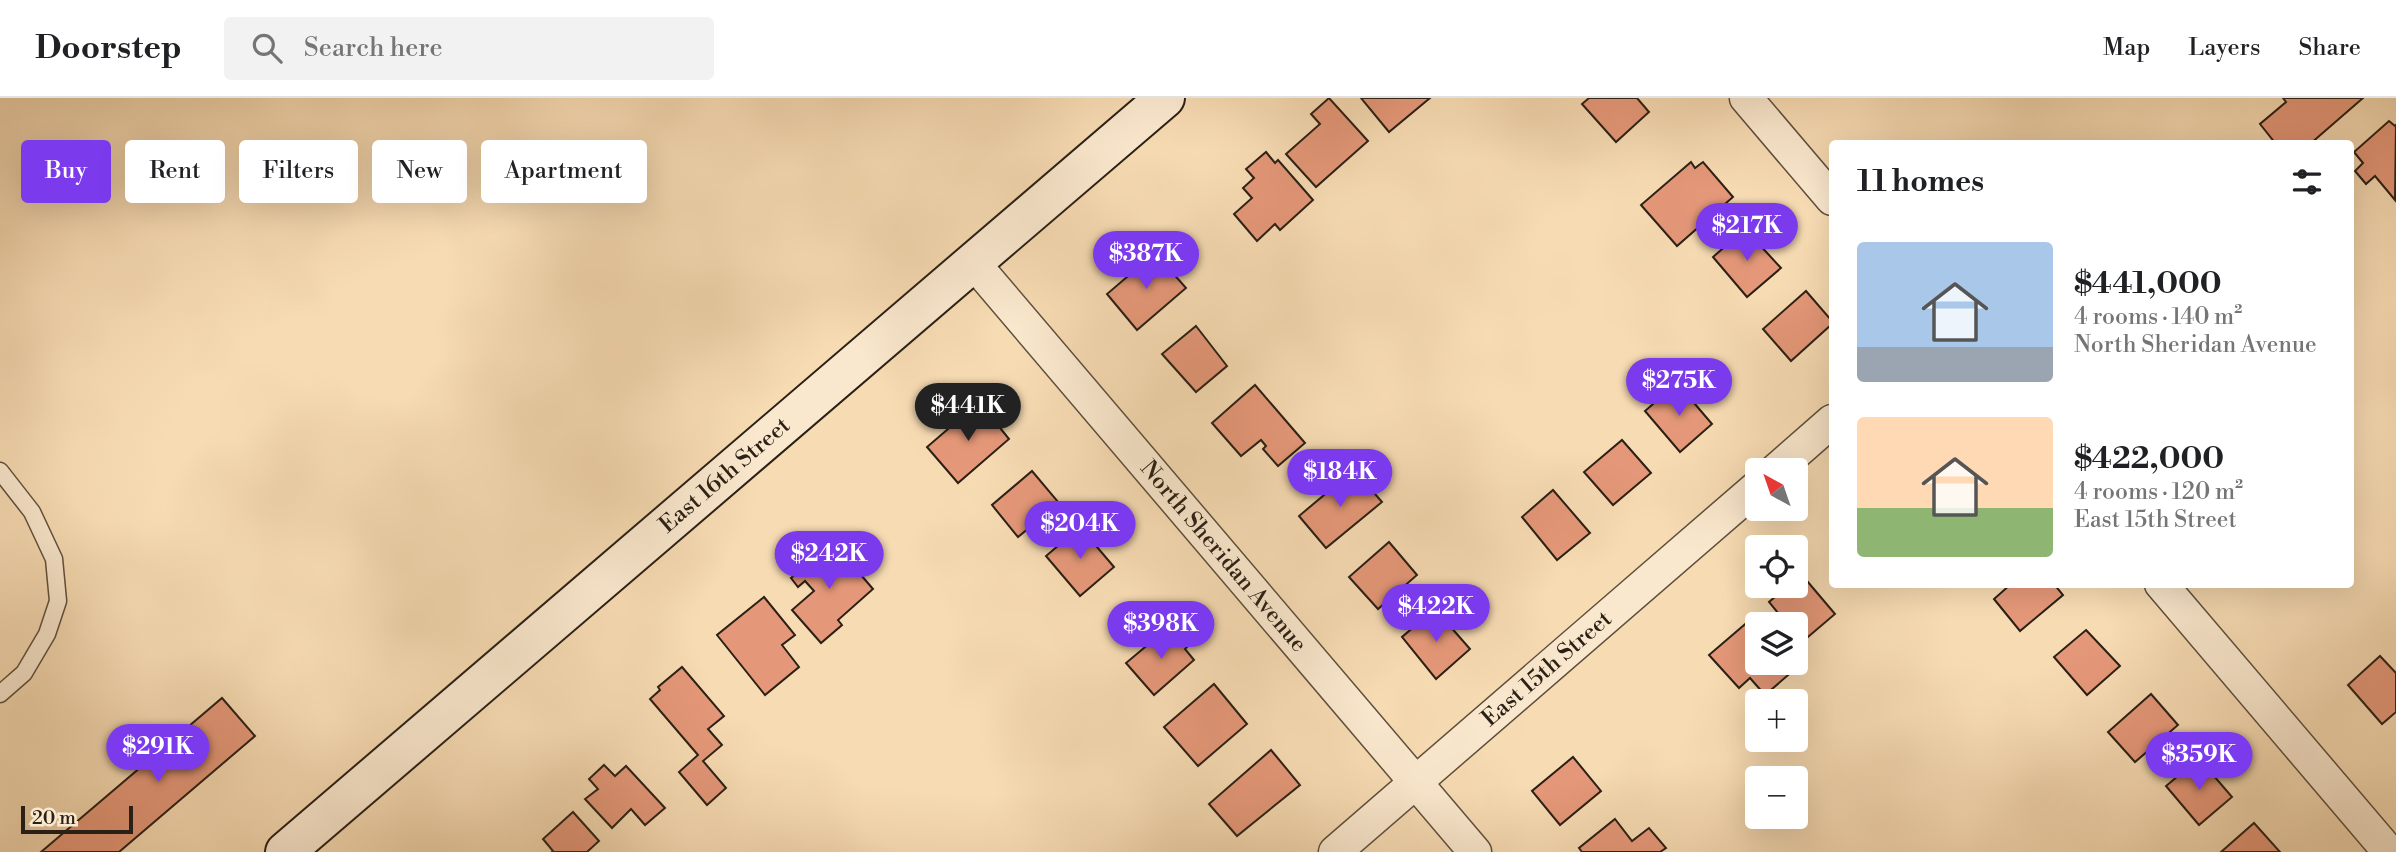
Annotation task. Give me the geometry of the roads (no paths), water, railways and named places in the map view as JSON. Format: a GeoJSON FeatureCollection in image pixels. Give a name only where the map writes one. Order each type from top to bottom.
{"type":"FeatureCollection","features":[{"type":"Feature","properties":{"kind":"street","name":"East 16th Street"},"geometry":{"type":"LineString","coordinates":[[285,852],[1165,98]]}},
{"type":"Feature","properties":{"kind":"street"},"geometry":{"type":"LineString","coordinates":[[1746,98],[1829,195]]}},
{"type":"Feature","properties":{"kind":"street","name":"North Sheridan Avenue"},"geometry":{"type":"LineString","coordinates":[[972,261],[1475,852]]}},
{"type":"Feature","properties":{"kind":"street"},"geometry":{"type":"LineString","coordinates":[[1790,458],[1829,425]]}},
{"type":"Feature","properties":{"kind":"street","name":"East 15th Street"},"geometry":{"type":"LineString","coordinates":[[1335,852],[1745,496]]}},
{"type":"Feature","properties":{"kind":"street"},"geometry":{"type":"LineString","coordinates":[[2164,588],[2389,852]]}},
{"type":"Feature","properties":{"kind":"lane"},"geometry":{"type":"LineString","coordinates":[[0,471],[32,512],[54,559],[58,601],[47,634],[24,673],[0,694]]}}]}
